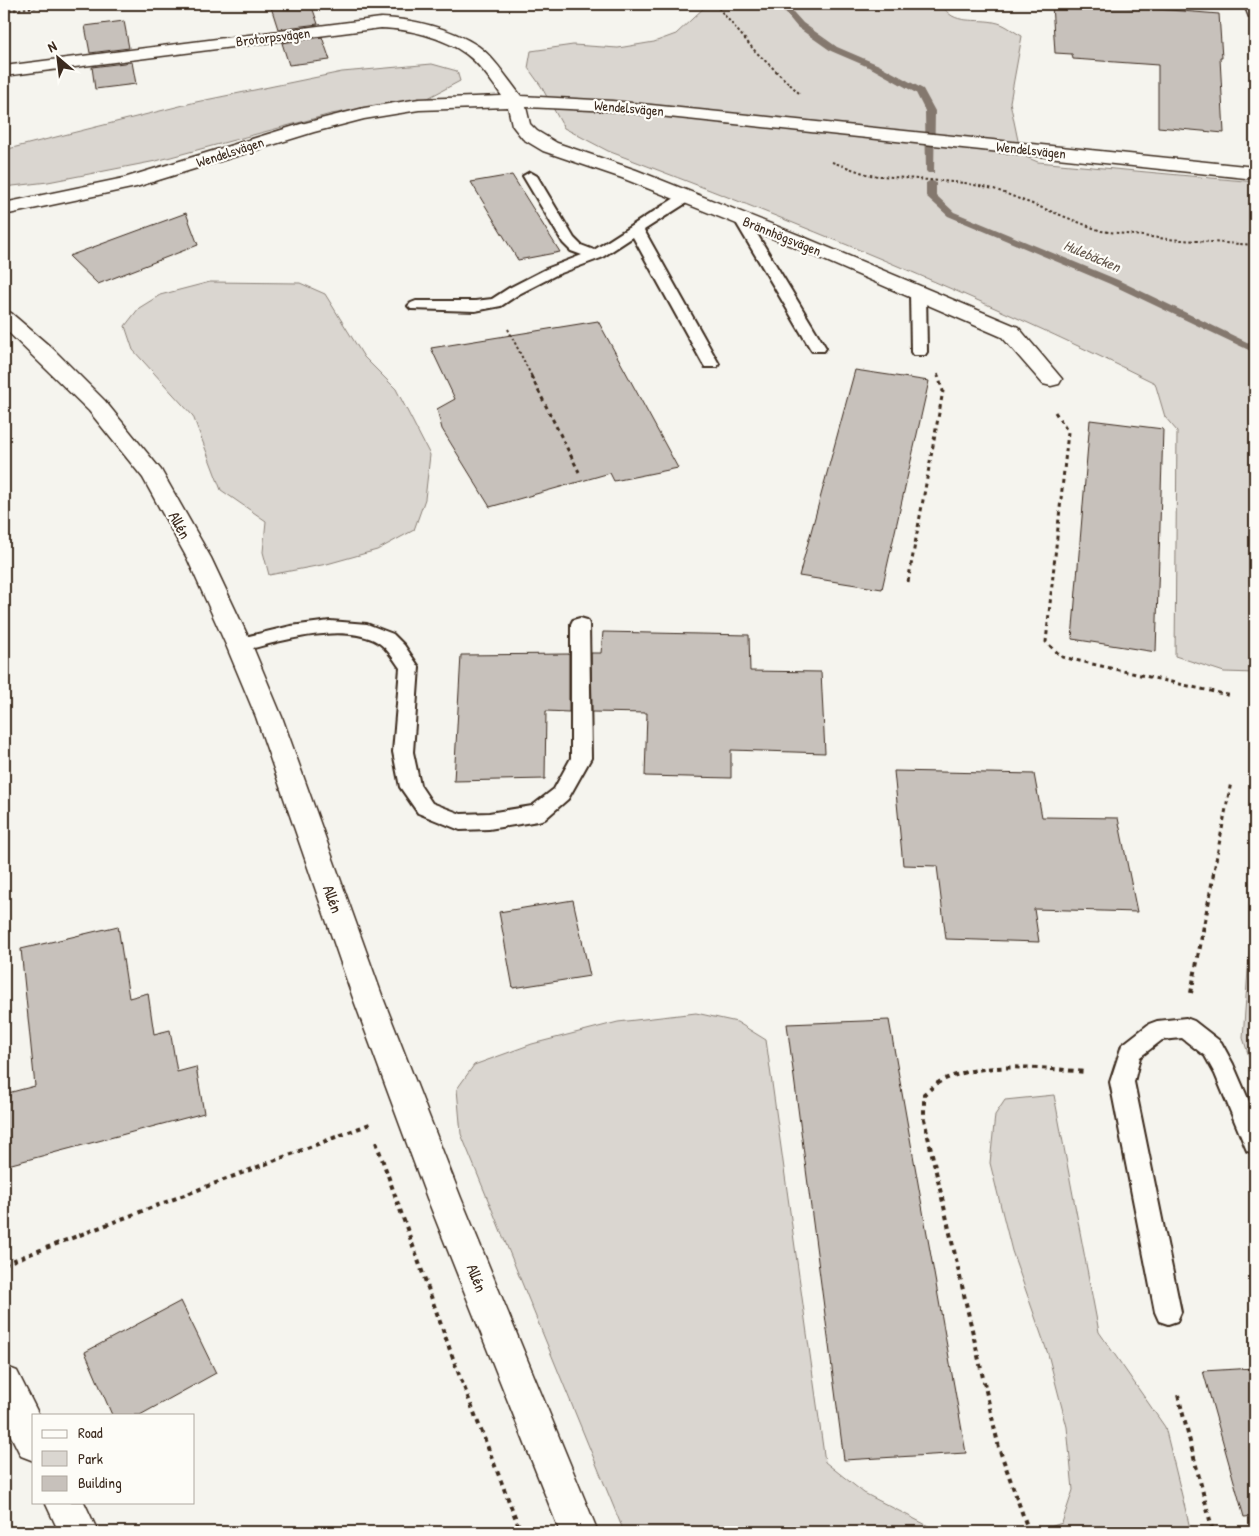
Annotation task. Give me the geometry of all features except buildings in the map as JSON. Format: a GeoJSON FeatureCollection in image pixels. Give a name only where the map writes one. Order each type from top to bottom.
{"type":"FeatureCollection","features":[{"type":"Feature","properties":{"kind":"street"},"geometry":{"type":"LineString","coordinates":[[1247,4],[1252,4],[1255,13]]}},
{"type":"Feature","properties":{"kind":"street","name":"Brotorpsvägen"},"geometry":{"type":"LineString","coordinates":[[4,71],[373,24],[402,24],[447,37],[472,50],[486,63],[516,100]]}},
{"type":"Feature","properties":{"kind":"street","name":"Wendelsvägen"},"geometry":{"type":"LineString","coordinates":[[7,207],[105,188],[168,172],[294,130],[348,117],[424,104],[516,100],[612,106],[1255,173]]}},
{"type":"Feature","properties":{"kind":"street","name":"Brännhögsvägen"},"geometry":{"type":"LineString","coordinates":[[516,100],[522,125],[530,135],[550,147],[629,174],[741,219],[918,291],[1010,332],[1051,379]]}},
{"type":"Feature","properties":{"kind":"street","name":"Allén"},"geometry":{"type":"LineString","coordinates":[[4,317],[45,354],[97,406],[153,475],[199,558],[239,645],[269,717],[368,998],[444,1198],[579,1532]]}},
{"type":"Feature","properties":{"kind":"street"},"geometry":{"type":"LineString","coordinates":[[4,1384],[32,1439]]}},
{"type":"Feature","properties":{"kind":"street"},"geometry":{"type":"LineString","coordinates":[[65,1504],[79,1532]]}},
{"type":"Feature","properties":{"kind":"lane"},"geometry":{"type":"LineString","coordinates":[[530,176],[568,240],[576,248],[596,255]]}},
{"type":"Feature","properties":{"kind":"lane"},"geometry":{"type":"LineString","coordinates":[[416,306],[496,304],[514,291],[551,272],[596,255],[686,197]]}},
{"type":"Feature","properties":{"kind":"lane"},"geometry":{"type":"LineString","coordinates":[[741,219],[818,348]]}},
{"type":"Feature","properties":{"kind":"lane"},"geometry":{"type":"LineString","coordinates":[[636,229],[711,364]]}},
{"type":"Feature","properties":{"kind":"lane"},"geometry":{"type":"LineString","coordinates":[[918,291],[919,352]]}},
{"type":"Feature","properties":{"kind":"lane"},"geometry":{"type":"LineString","coordinates":[[239,645],[303,629],[353,628],[381,636],[397,649],[410,667],[402,752],[410,787],[425,808],[460,822],[489,821],[538,813],[561,794],[582,758],[580,624]]}},
{"type":"Feature","properties":{"kind":"lane"},"geometry":{"type":"LineString","coordinates":[[1168,1312],[1122,1082],[1130,1052],[1157,1031],[1186,1028],[1213,1049],[1225,1070],[1255,1143]]}},
{"type":"Feature","properties":{"kind":"path"},"geometry":{"type":"LineString","coordinates":[[4,11],[61,4]]}},
{"type":"Feature","properties":{"kind":"path"},"geometry":{"type":"LineString","coordinates":[[496,304],[579,472]]}},
{"type":"Feature","properties":{"kind":"path"},"geometry":{"type":"LineString","coordinates":[[908,582],[943,391],[937,371],[919,352]]}},
{"type":"Feature","properties":{"kind":"path"},"geometry":{"type":"LineString","coordinates":[[1051,379],[1039,393],[1055,411],[1068,432],[1046,642],[1062,657],[1232,696]]}},
{"type":"Feature","properties":{"kind":"path"},"geometry":{"type":"LineString","coordinates":[[1186,1028],[1231,782]]}},
{"type":"Feature","properties":{"kind":"path"},"geometry":{"type":"LineString","coordinates":[[1029,1532],[999,1448],[924,1119],[924,1094],[942,1080],[974,1071],[1028,1067],[1097,1072],[1122,1082]]}},
{"type":"Feature","properties":{"kind":"path"},"geometry":{"type":"LineString","coordinates":[[366,1115],[455,1364],[521,1532]]}},
{"type":"Feature","properties":{"kind":"path"},"geometry":{"type":"LineString","coordinates":[[4,1264],[370,1124]]}},
{"type":"Feature","properties":{"kind":"path"},"geometry":{"type":"LineString","coordinates":[[1178,1395],[1213,1532]]}},
{"type":"Feature","properties":{"kind":"green space"},"geometry":{"type":"Polygon","coordinates":[[[708,4],[942,4],[946,11],[959,19],[998,23],[1022,36],[1010,102],[1021,155],[1038,162],[1255,182],[1255,673],[1224,672],[1175,656],[1177,431],[1165,417],[1155,383],[1020,319],[884,260],[608,151],[564,128],[541,86],[528,68],[531,51],[573,45],[618,48],[654,42],[676,34],[708,4]]]}},
{"type":"Feature","properties":{"kind":"green space"},"geometry":{"type":"Polygon","coordinates":[[[432,64],[457,71],[460,81],[428,98],[331,114],[156,161],[48,182],[4,187],[4,150],[196,102],[342,72],[432,64]]]}},
{"type":"Feature","properties":{"kind":"green space"},"geometry":{"type":"Polygon","coordinates":[[[210,282],[300,283],[325,294],[364,357],[396,389],[430,455],[425,499],[414,530],[377,550],[327,564],[269,575],[263,552],[266,521],[221,490],[193,416],[133,350],[125,326],[139,308],[160,295],[210,282]]]}},
{"type":"Feature","properties":{"kind":"green space"},"geometry":{"type":"Polygon","coordinates":[[[1255,875],[1255,1075],[1243,1038],[1255,875]]]}},
{"type":"Feature","properties":{"kind":"green space"},"geometry":{"type":"Polygon","coordinates":[[[696,1013],[737,1022],[766,1040],[825,1462],[864,1493],[940,1532],[624,1532],[461,1134],[457,1089],[474,1065],[532,1044],[618,1022],[696,1013]]]}},
{"type":"Feature","properties":{"kind":"green space"},"geometry":{"type":"Polygon","coordinates":[[[1054,1095],[1099,1332],[1165,1427],[1191,1532],[1035,1532],[1062,1523],[1073,1490],[1067,1427],[1048,1354],[1012,1251],[990,1163],[995,1115],[1005,1100],[1054,1095]]]}},
{"type":"Feature","properties":{"kind":"waterway","name":"Hulebäcken"},"geometry":{"type":"LineString","coordinates":[[782,4],[800,25],[834,49],[876,67],[920,91],[930,111],[931,171]]}},
{"type":"Feature","properties":{"kind":"waterway","name":"Hulebäcken"},"geometry":{"type":"LineString","coordinates":[[931,183],[931,196],[951,214],[1114,282],[1255,350]]}}]}
